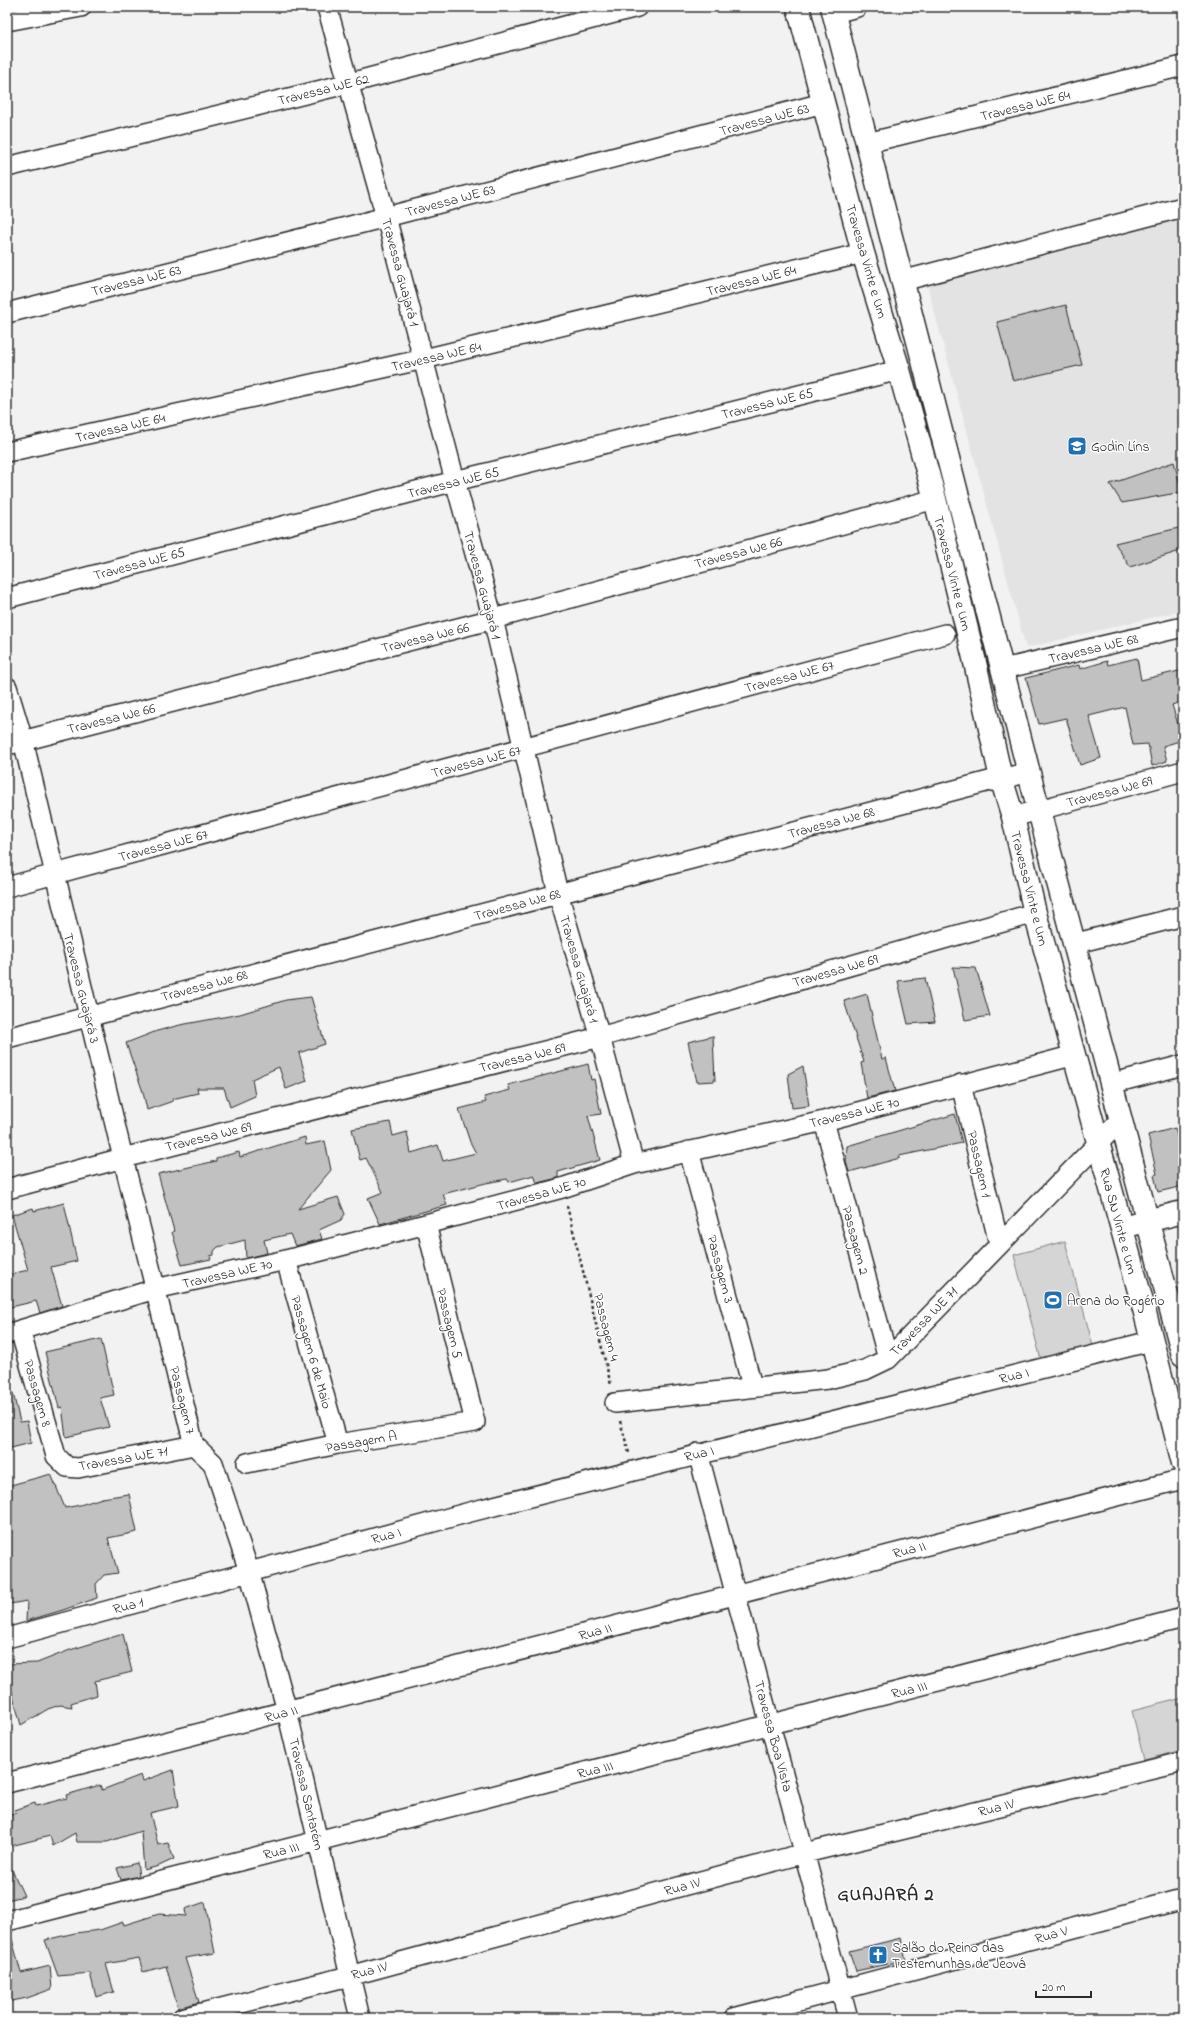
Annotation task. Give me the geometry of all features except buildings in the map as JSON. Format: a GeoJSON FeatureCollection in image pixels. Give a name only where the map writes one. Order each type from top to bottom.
{"type":"FeatureCollection","features":[{"type":"Feature","properties":{"kind":"main road","name":"Travessa Vinte e Um"},"geometry":{"type":"LineString","coordinates":[[798,7],[863,253],[899,370],[935,499],[1035,913],[1098,1142]]}},
{"type":"Feature","properties":{"kind":"main road","name":"Travessa Vinte e Um"},"geometry":{"type":"LineString","coordinates":[[833,10],[1029,773],[1040,809],[1073,944],[1120,1121]]}},
{"type":"Feature","properties":{"kind":"main road"},"geometry":{"type":"LineString","coordinates":[[985,710],[1012,704]]}},
{"type":"Feature","properties":{"kind":"main road"},"geometry":{"type":"LineString","coordinates":[[1025,872],[1053,866]]}},
{"type":"Feature","properties":{"kind":"main road","name":"Rua SN Vinte e Um"},"geometry":{"type":"LineString","coordinates":[[1120,1121],[1148,1220],[1183,1355]]}},
{"type":"Feature","properties":{"kind":"main road","name":"Rua SN Vinte e Um"},"geometry":{"type":"LineString","coordinates":[[1098,1142],[1183,1463]]}},
{"type":"Feature","properties":{"kind":"main road"},"geometry":{"type":"LineString","coordinates":[[1120,1228],[1183,1212]]}},
{"type":"Feature","properties":{"kind":"street"},"geometry":{"type":"LineString","coordinates":[[7,21],[81,7]]}},
{"type":"Feature","properties":{"kind":"street","name":"Travessa Guajará 1"},"geometry":{"type":"LineString","coordinates":[[327,7],[350,83],[493,619],[522,749],[558,893],[600,1037],[634,1164]]}},
{"type":"Feature","properties":{"kind":"street","name":"Travessa WE 62"},"geometry":{"type":"LineString","coordinates":[[7,167],[350,83],[637,7]]}},
{"type":"Feature","properties":{"kind":"street"},"geometry":{"type":"LineString","coordinates":[[833,10],[857,7]]}},
{"type":"Feature","properties":{"kind":"street","name":"Travessa WE 64"},"geometry":{"type":"LineString","coordinates":[[867,143],[1183,66]]}},
{"type":"Feature","properties":{"kind":"street","name":"Travessa WE 63"},"geometry":{"type":"LineString","coordinates":[[7,313],[386,217],[823,103]]}},
{"type":"Feature","properties":{"kind":"street"},"geometry":{"type":"LineString","coordinates":[[902,281],[1183,207]]}},
{"type":"Feature","properties":{"kind":"street","name":"Travessa WE 64"},"geometry":{"type":"LineString","coordinates":[[7,452],[424,359],[863,253]]}},
{"type":"Feature","properties":{"kind":"street","name":"Travessa WE 65"},"geometry":{"type":"LineString","coordinates":[[7,598],[455,481],[899,370]]}},
{"type":"Feature","properties":{"kind":"street","name":"Travessa We 66"},"geometry":{"type":"LineString","coordinates":[[15,742],[493,619],[935,499]]}},
{"type":"Feature","properties":{"kind":"street","name":"Travessa WE 68"},"geometry":{"type":"LineString","coordinates":[[1003,669],[1183,627]]}},
{"type":"Feature","properties":{"kind":"street","name":"Travessa WE 67"},"geometry":{"type":"LineString","coordinates":[[7,887],[945,634]]}},
{"type":"Feature","properties":{"kind":"street","name":"Travessa Guajará 3"},"geometry":{"type":"LineString","coordinates":[[7,686],[15,742],[54,874],[156,1289]]}},
{"type":"Feature","properties":{"kind":"street","name":"Travessa We 69"},"geometry":{"type":"LineString","coordinates":[[1013,817],[1183,771]]}},
{"type":"Feature","properties":{"kind":"street","name":"Travessa We 68"},"geometry":{"type":"LineString","coordinates":[[7,1038],[558,893],[1002,778],[1029,773]]}},
{"type":"Feature","properties":{"kind":"street","name":"Travessa We 69"},"geometry":{"type":"LineString","coordinates":[[7,1189],[123,1158],[600,1037],[1035,913]]}},
{"type":"Feature","properties":{"kind":"street"},"geometry":{"type":"LineString","coordinates":[[1073,944],[1183,916]]}},
{"type":"Feature","properties":{"kind":"street","name":"Travessa WE 70"},"geometry":{"type":"LineString","coordinates":[[13,1332],[156,1289],[286,1260],[562,1188],[634,1164],[824,1121],[1075,1055]]}},
{"type":"Feature","properties":{"kind":"street"},"geometry":{"type":"LineString","coordinates":[[1110,1084],[1183,1064]]}},
{"type":"Feature","properties":{"kind":"street","name":"Passagem 1"},"geometry":{"type":"LineString","coordinates":[[961,1084],[999,1244]]}},
{"type":"Feature","properties":{"kind":"street","name":"Passagem 2"},"geometry":{"type":"LineString","coordinates":[[824,1121],[888,1358]]}},
{"type":"Feature","properties":{"kind":"street","name":"Travessa WE 71"},"geometry":{"type":"LineString","coordinates":[[615,1403],[847,1375],[865,1370],[888,1358],[1120,1121]]}},
{"type":"Feature","properties":{"kind":"street","name":"Passagem 3"},"geometry":{"type":"LineString","coordinates":[[689,1151],[752,1386]]}},
{"type":"Feature","properties":{"kind":"street","name":"Passagem 5"},"geometry":{"type":"LineString","coordinates":[[426,1224],[475,1422]]}},
{"type":"Feature","properties":{"kind":"street","name":"Passagem 6 de Maio"},"geometry":{"type":"LineString","coordinates":[[286,1260],[338,1444]]}},
{"type":"Feature","properties":{"kind":"street","name":"Passagem 7"},"geometry":{"type":"LineString","coordinates":[[156,1289],[194,1445],[213,1463],[249,1571]]}},
{"type":"Feature","properties":{"kind":"street","name":"Passagem 8"},"geometry":{"type":"LineString","coordinates":[[13,1332],[56,1456]]}},
{"type":"Feature","properties":{"kind":"street","name":"Rua I"},"geometry":{"type":"LineString","coordinates":[[249,1571],[698,1453],[1151,1341]]}},
{"type":"Feature","properties":{"kind":"street","name":"Passagem A"},"geometry":{"type":"LineString","coordinates":[[247,1463],[338,1444],[475,1422]]}},
{"type":"Feature","properties":{"kind":"street","name":"Travessa WE 71"},"geometry":{"type":"LineString","coordinates":[[56,1456],[67,1467],[78,1468],[194,1445]]}},
{"type":"Feature","properties":{"kind":"street","name":"Travessa Boa Vista"},"geometry":{"type":"LineString","coordinates":[[698,1453],[848,2018]]}},
{"type":"Feature","properties":{"kind":"street","name":"Rua II"},"geometry":{"type":"LineString","coordinates":[[7,1783],[1183,1479]]}},
{"type":"Feature","properties":{"kind":"street","name":"Rua 1"},"geometry":{"type":"LineString","coordinates":[[7,1638],[249,1571]]}},
{"type":"Feature","properties":{"kind":"street","name":"Travessa Santarém"},"geometry":{"type":"LineString","coordinates":[[249,1571],[288,1711],[360,2018]]}},
{"type":"Feature","properties":{"kind":"street","name":"Rua III"},"geometry":{"type":"LineString","coordinates":[[7,1921],[1183,1618]]}},
{"type":"Feature","properties":{"kind":"street","name":"Rua IV"},"geometry":{"type":"LineString","coordinates":[[182,2018],[349,1976],[805,1853],[1183,1762]]}},
{"type":"Feature","properties":{"kind":"street","name":"Rua V"},"geometry":{"type":"LineString","coordinates":[[734,2018],[841,1988],[1183,1899]]}},
{"type":"Feature","properties":{"kind":"path","name":"Passagem 4"},"geometry":{"type":"LineString","coordinates":[[562,1188],[615,1403],[634,1470]]}},
{"type":"Feature","properties":{"kind":"shaded area","name":"Godin Líns"},"geometry":{"type":"Polygon","coordinates":[[[1183,216],[1183,610],[1026,648],[926,281],[1183,216]]]}},
{"type":"Feature","properties":{"kind":"shaded area","name":"Arena do Rogério"},"geometry":{"type":"Polygon","coordinates":[[[1065,1241],[1093,1346],[1041,1360],[1014,1255],[1065,1241]]]}},
{"type":"Feature","properties":{"kind":"shaded area"},"geometry":{"type":"Polygon","coordinates":[[[1183,1698],[1183,1750],[1144,1760],[1132,1711],[1183,1698]]]}},
{"type":"Feature","properties":{"kind":"place","name":"Godin Líns"},"geometry":{"type":"Point","coordinates":[1077,446]}},
{"type":"Feature","properties":{"kind":"place","name":"Arena do Rogério"},"geometry":{"type":"Point","coordinates":[1053,1300]}},
{"type":"Feature","properties":{"kind":"place","name":"Salão do Reino das Testemunhas de Jeová"},"geometry":{"type":"Point","coordinates":[878,1955]}},
{"type":"Feature","properties":{"kind":"district","name":"GUAJARÁ 2"},"geometry":{"type":"Point","coordinates":[886,1894]}}]}
